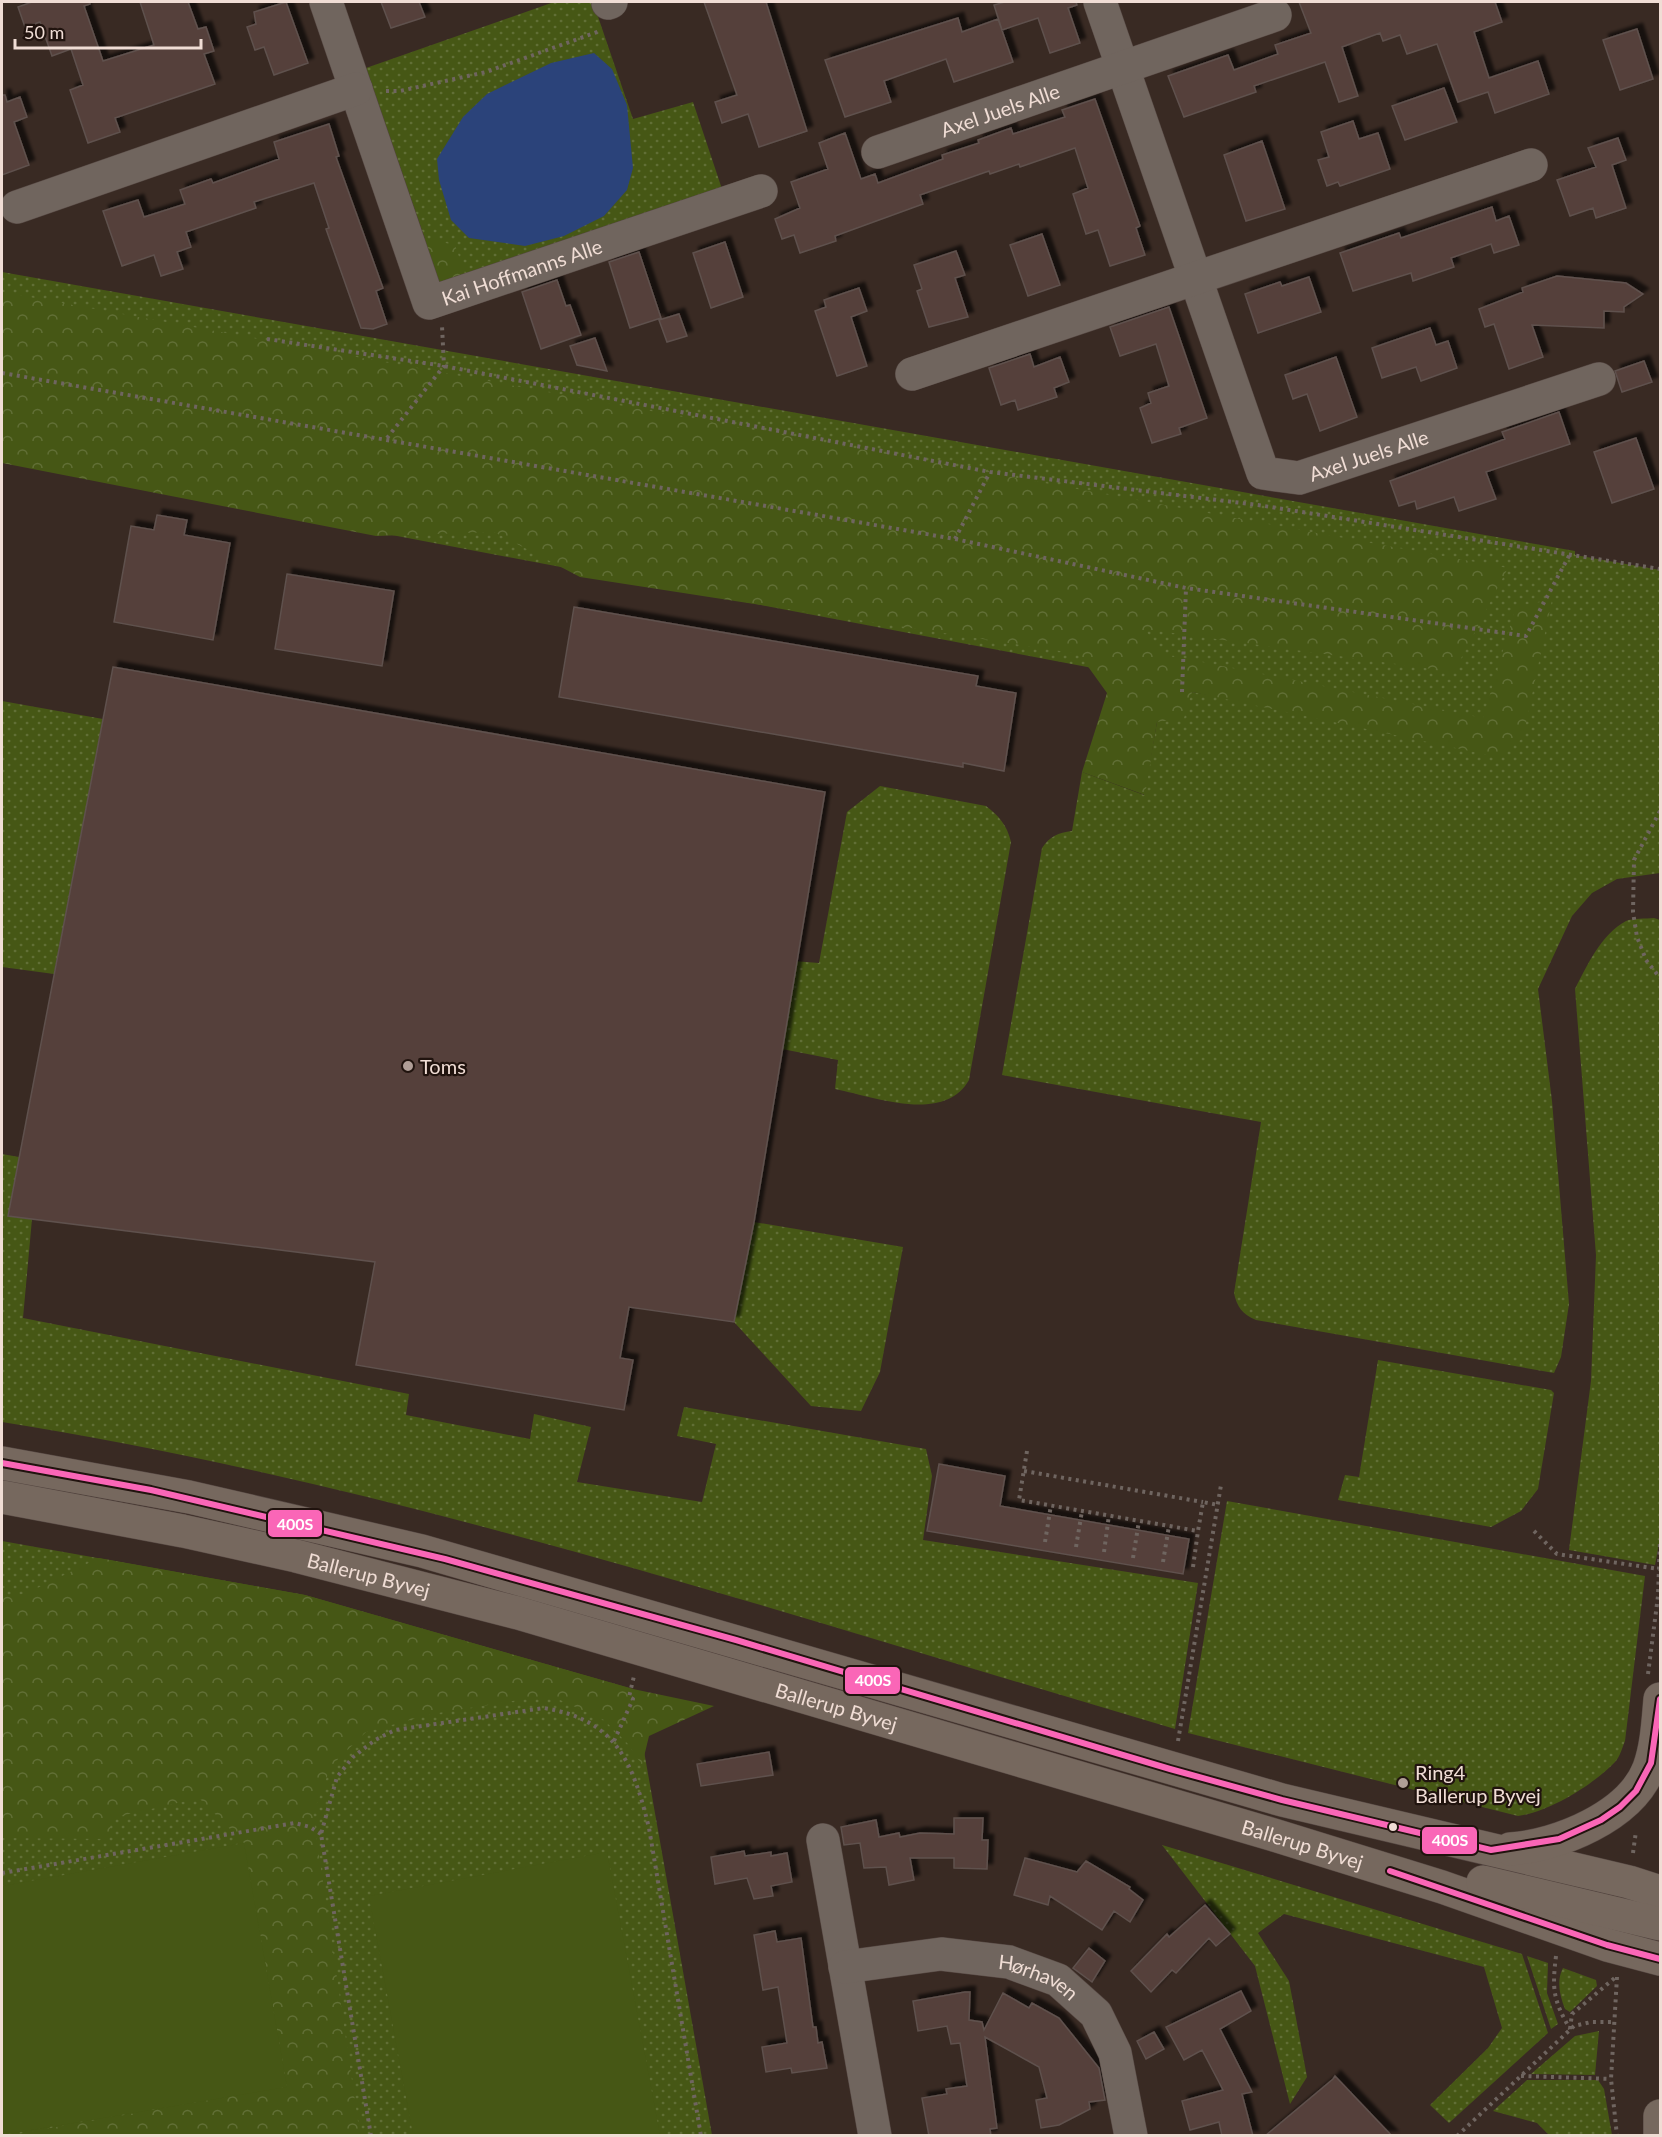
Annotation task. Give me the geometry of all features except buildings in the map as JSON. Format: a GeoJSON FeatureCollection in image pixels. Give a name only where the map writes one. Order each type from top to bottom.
{"type":"FeatureCollection","features":[{"type":"Feature","properties":{"kind":"main road","name":"Ballerup Byvej"},"geometry":{"type":"LineString","coordinates":[[2,1463],[189,1497],[423,1551],[1203,1778],[1629,1882],[1660,1892]]}},
{"type":"Feature","properties":{"kind":"main road","name":"Ballerup Byvej"},"geometry":{"type":"LineString","coordinates":[[2,1497],[217,1538],[518,1613],[1274,1835],[1442,1887],[1607,1945],[1660,1959]]}},
{"type":"Feature","properties":{"kind":"main road"},"geometry":{"type":"LineString","coordinates":[[1491,1850],[1524,1848],[1564,1838],[1585,1829],[1624,1803],[1649,1770],[1660,1699]]}},
{"type":"Feature","properties":{"kind":"main road"},"geometry":{"type":"LineString","coordinates":[[1274,1835],[1660,1924]]}},
{"type":"Feature","properties":{"kind":"main road"},"geometry":{"type":"LineString","coordinates":[[1660,2116],[1660,2136]]}},
{"type":"Feature","properties":{"kind":"street","name":"Kai Hoffmanns Alle"},"geometry":{"type":"LineString","coordinates":[[326,2],[429,303],[761,191]]}},
{"type":"Feature","properties":{"kind":"street","name":"Axel Juels Alle"},"geometry":{"type":"LineString","coordinates":[[1100,2],[1263,473],[1299,478],[1599,379]]}},
{"type":"Feature","properties":{"kind":"street","name":"Axel Juels Alle"},"geometry":{"type":"LineString","coordinates":[[878,152],[1275,15]]}},
{"type":"Feature","properties":{"kind":"street"},"geometry":{"type":"LineString","coordinates":[[17,207],[356,89]]}},
{"type":"Feature","properties":{"kind":"street"},"geometry":{"type":"LineString","coordinates":[[912,374],[1531,165]]}},
{"type":"Feature","properties":{"kind":"street"},"geometry":{"type":"LineString","coordinates":[[824,1840],[875,2136]]}},
{"type":"Feature","properties":{"kind":"street","name":"Hørhaven"},"geometry":{"type":"LineString","coordinates":[[845,1967],[941,1954],[1009,1962],[1058,1980],[1096,2014],[1115,2053],[1131,2136]]}},
{"type":"Feature","properties":{"kind":"path"},"geometry":{"type":"LineString","coordinates":[[356,89],[400,91],[486,72],[602,30],[609,2]]}},
{"type":"Feature","properties":{"kind":"path"},"geometry":{"type":"LineString","coordinates":[[387,438],[444,366],[442,328]]}},
{"type":"Feature","properties":{"kind":"path"},"geometry":{"type":"LineString","coordinates":[[267,339],[444,366],[990,472],[1258,505],[1660,569]]}},
{"type":"Feature","properties":{"kind":"path"},"geometry":{"type":"LineString","coordinates":[[2,373],[387,438],[955,539],[1186,588],[1526,636],[1570,554]]}},
{"type":"Feature","properties":{"kind":"path"},"geometry":{"type":"LineString","coordinates":[[955,539],[990,472]]}},
{"type":"Feature","properties":{"kind":"path"},"geometry":{"type":"LineString","coordinates":[[1182,692],[1186,588]]}},
{"type":"Feature","properties":{"kind":"path"},"geometry":{"type":"LineString","coordinates":[[1660,811],[1634,860],[1633,912],[1640,945],[1646,960],[1660,978]]}},
{"type":"Feature","properties":{"kind":"path"},"geometry":{"type":"LineString","coordinates":[[1027,1450],[1019,1500],[1198,1531]]}},
{"type":"Feature","properties":{"kind":"path"},"geometry":{"type":"LineString","coordinates":[[1024,1471],[1218,1505]]}},
{"type":"Feature","properties":{"kind":"path"},"geometry":{"type":"LineString","coordinates":[[1178,1742],[1221,1485]]}},
{"type":"Feature","properties":{"kind":"path"},"geometry":{"type":"LineString","coordinates":[[1193,1567],[1203,1502]]}},
{"type":"Feature","properties":{"kind":"path"},"geometry":{"type":"LineString","coordinates":[[1045,1542],[1051,1505]]}},
{"type":"Feature","properties":{"kind":"path"},"geometry":{"type":"LineString","coordinates":[[1076,1547],[1082,1511]]}},
{"type":"Feature","properties":{"kind":"path"},"geometry":{"type":"LineString","coordinates":[[1104,1552],[1109,1515]]}},
{"type":"Feature","properties":{"kind":"path"},"geometry":{"type":"LineString","coordinates":[[1133,1558],[1139,1521]]}},
{"type":"Feature","properties":{"kind":"path"},"geometry":{"type":"LineString","coordinates":[[1163,1562],[1169,1526]]}},
{"type":"Feature","properties":{"kind":"path"},"geometry":{"type":"LineString","coordinates":[[1534,1531],[1557,1554],[1659,1569],[1660,1539]]}},
{"type":"Feature","properties":{"kind":"path"},"geometry":{"type":"LineString","coordinates":[[623,1672],[644,1679]]}},
{"type":"Feature","properties":{"kind":"path"},"geometry":{"type":"LineString","coordinates":[[614,1741],[633,1699],[629,1697],[634,1676]]}},
{"type":"Feature","properties":{"kind":"path"},"geometry":{"type":"LineString","coordinates":[[371,2136],[321,1834],[338,1777],[353,1757],[375,1740],[395,1730],[544,1708],[569,1712],[599,1726],[614,1741],[638,1785],[649,1828],[701,2136]]}},
{"type":"Feature","properties":{"kind":"path"},"geometry":{"type":"LineString","coordinates":[[2,1873],[294,1823],[310,1827],[321,1834]]}},
{"type":"Feature","properties":{"kind":"path"},"geometry":{"type":"LineString","coordinates":[[1547,1952],[1556,1956],[1552,1986],[1554,1996],[1570,2030]]}},
{"type":"Feature","properties":{"kind":"path"},"geometry":{"type":"LineString","coordinates":[[1570,2030],[1572,2014],[1617,1976],[1612,2022],[1611,2079],[1617,2136]]}},
{"type":"Feature","properties":{"kind":"path"},"geometry":{"type":"LineString","coordinates":[[1457,2136],[1570,2030],[1581,2023],[1612,2022]]}},
{"type":"Feature","properties":{"kind":"path"},"geometry":{"type":"LineString","coordinates":[[1520,2076],[1611,2079]]}},
{"type":"Feature","properties":{"kind":"green space"},"geometry":{"type":"Polygon","coordinates":[[[554,2],[593,2],[633,119],[693,102],[722,189],[441,286],[366,68],[554,2]]]}},
{"type":"Feature","properties":{"kind":"green space"},"geometry":{"type":"Polygon","coordinates":[[[423,238],[455,245],[466,277],[441,286],[423,238]]]}},
{"type":"Feature","properties":{"kind":"green space"},"geometry":{"type":"Polygon","coordinates":[[[2,272],[1575,551],[1575,555],[1660,570],[1660,873],[1617,879],[1592,893],[1572,916],[1538,989],[1552,1101],[1569,1304],[1561,1357],[1554,1373],[1251,1318],[1241,1310],[1234,1293],[1261,1122],[1002,1075],[1042,848],[1055,836],[1072,831],[1082,772],[1144,795],[1157,722],[1192,692],[1462,738],[2,461],[2,272]]]}},
{"type":"Feature","properties":{"kind":"green space"},"geometry":{"type":"Polygon","coordinates":[[[2,292],[1508,568],[1454,672],[1144,629],[1167,655],[1483,718],[1516,606],[1552,600],[1523,738],[1498,757],[1192,692],[1184,718],[1157,722],[1145,795],[1082,772],[1107,693],[1079,654],[580,577],[494,532],[376,536],[2,463],[2,292]]]}},
{"type":"Feature","properties":{"kind":"green space"},"geometry":{"type":"Polygon","coordinates":[[[2,701],[103,719],[54,974],[2,967],[2,701]]]}},
{"type":"Feature","properties":{"kind":"green space"},"geometry":{"type":"Polygon","coordinates":[[[880,786],[986,806],[1002,821],[1011,842],[969,1080],[958,1093],[943,1101],[926,1104],[888,1101],[835,1089],[838,1060],[777,1048],[793,961],[819,963],[847,812],[880,786]]]}},
{"type":"Feature","properties":{"kind":"green space"},"geometry":{"type":"Polygon","coordinates":[[[1654,918],[1660,920],[1660,1538],[1655,1565],[1569,1550],[1591,1381],[1596,1255],[1575,989],[1596,951],[1609,934],[1626,921],[1654,918]]]}},
{"type":"Feature","properties":{"kind":"green space"},"geometry":{"type":"Polygon","coordinates":[[[2,1154],[19,1157],[32,1219],[23,1318],[409,1394],[406,1415],[530,1439],[534,1414],[591,1427],[577,1482],[702,1502],[716,1444],[677,1436],[684,1407],[926,1449],[932,1476],[923,1540],[1198,1583],[1175,1729],[739,1599],[447,1517],[299,1481],[151,1449],[2,1422],[2,1154]]]}},
{"type":"Feature","properties":{"kind":"green space"},"geometry":{"type":"Polygon","coordinates":[[[754,1222],[903,1247],[880,1372],[861,1411],[811,1406],[734,1322],[754,1222]]]}},
{"type":"Feature","properties":{"kind":"green space"},"geometry":{"type":"Polygon","coordinates":[[[1378,1360],[1551,1390],[1554,1393],[1538,1489],[1521,1511],[1491,1527],[1338,1500],[1345,1475],[1359,1477],[1378,1360]]]}},
{"type":"Feature","properties":{"kind":"green space"},"geometry":{"type":"Polygon","coordinates":[[[1227,1501],[1645,1576],[1625,1741],[1617,1760],[1595,1780],[1570,1796],[1543,1809],[1518,1816],[1188,1733],[1227,1501]]]}},
{"type":"Feature","properties":{"kind":"green space"},"geometry":{"type":"Polygon","coordinates":[[[2,1541],[305,1595],[633,1689],[712,2135],[2,2135],[2,1541]]]}},
{"type":"Feature","properties":{"kind":"green space"},"geometry":{"type":"Polygon","coordinates":[[[99,1558],[305,1595],[633,1689],[714,1706],[649,1736],[642,1765],[628,1744],[604,1720],[560,1700],[538,1697],[432,1714],[366,1732],[331,1766],[313,1814],[360,2135],[12,2135],[287,2086],[244,1843],[199,1798],[112,1818],[108,1839],[2,1838],[2,1596],[25,1594],[99,1558]]]}},
{"type":"Feature","properties":{"kind":"green space"},"geometry":{"type":"Polygon","coordinates":[[[244,1843],[287,2087],[2,2135],[2,1886],[244,1843]]]}},
{"type":"Feature","properties":{"kind":"green space"},"geometry":{"type":"Polygon","coordinates":[[[1162,1845],[1522,1954],[1548,2033],[1449,2123],[1430,2105],[1488,2048],[1502,2028],[1484,1967],[1284,1914],[1258,1933],[1289,1981],[1307,2077],[1290,2104],[1255,1966],[1162,1845]]]}},
{"type":"Feature","properties":{"kind":"green space"},"geometry":{"type":"Polygon","coordinates":[[[607,1852],[660,2135],[413,2135],[369,1896],[607,1852]]]}},
{"type":"Feature","properties":{"kind":"green space"},"geometry":{"type":"Polygon","coordinates":[[[1527,1956],[1548,1963],[1547,1993],[1558,2024],[1551,2029],[1527,1956]]]}},
{"type":"Feature","properties":{"kind":"green space"},"geometry":{"type":"Polygon","coordinates":[[[1563,1968],[1596,1980],[1597,1986],[1570,2012],[1565,2009],[1560,1994],[1559,1983],[1563,1968]]]}},
{"type":"Feature","properties":{"kind":"green space"},"geometry":{"type":"Polygon","coordinates":[[[1599,2031],[1595,2075],[1531,2074],[1575,2036],[1599,2031]]]}},
{"type":"Feature","properties":{"kind":"green space"},"geometry":{"type":"Polygon","coordinates":[[[1527,2080],[1598,2080],[1604,2089],[1612,2135],[1549,2135],[1537,2123],[1493,2111],[1527,2080]]]}},
{"type":"Feature","properties":{"kind":"water"},"geometry":{"type":"Polygon","coordinates":[[[594,53],[612,69],[627,105],[633,168],[627,190],[604,216],[564,236],[525,246],[469,238],[451,220],[439,180],[437,159],[463,117],[487,94],[551,63],[594,53]]]}},
{"type":"Feature","properties":{"kind":"transit line","name":"400S"},"geometry":{"type":"LineString","coordinates":[[2,1463],[151,1490],[445,1559],[736,1640],[1170,1769],[1282,1800],[1491,1850],[1559,1839],[1601,1820],[1620,1807],[1636,1791],[1651,1763],[1660,1699]]}},
{"type":"Feature","properties":{"kind":"transit line","name":"400S"},"geometry":{"type":"LineString","coordinates":[[1390,1871],[1607,1945],[1660,1959]]}},
{"type":"Feature","properties":{"kind":"place","name":"Toms"},"geometry":{"type":"Point","coordinates":[408,1066]}},
{"type":"Feature","properties":{"kind":"place","name":"Ring4 Ballerup Byvej"},"geometry":{"type":"Point","coordinates":[1403,1783]}}]}
